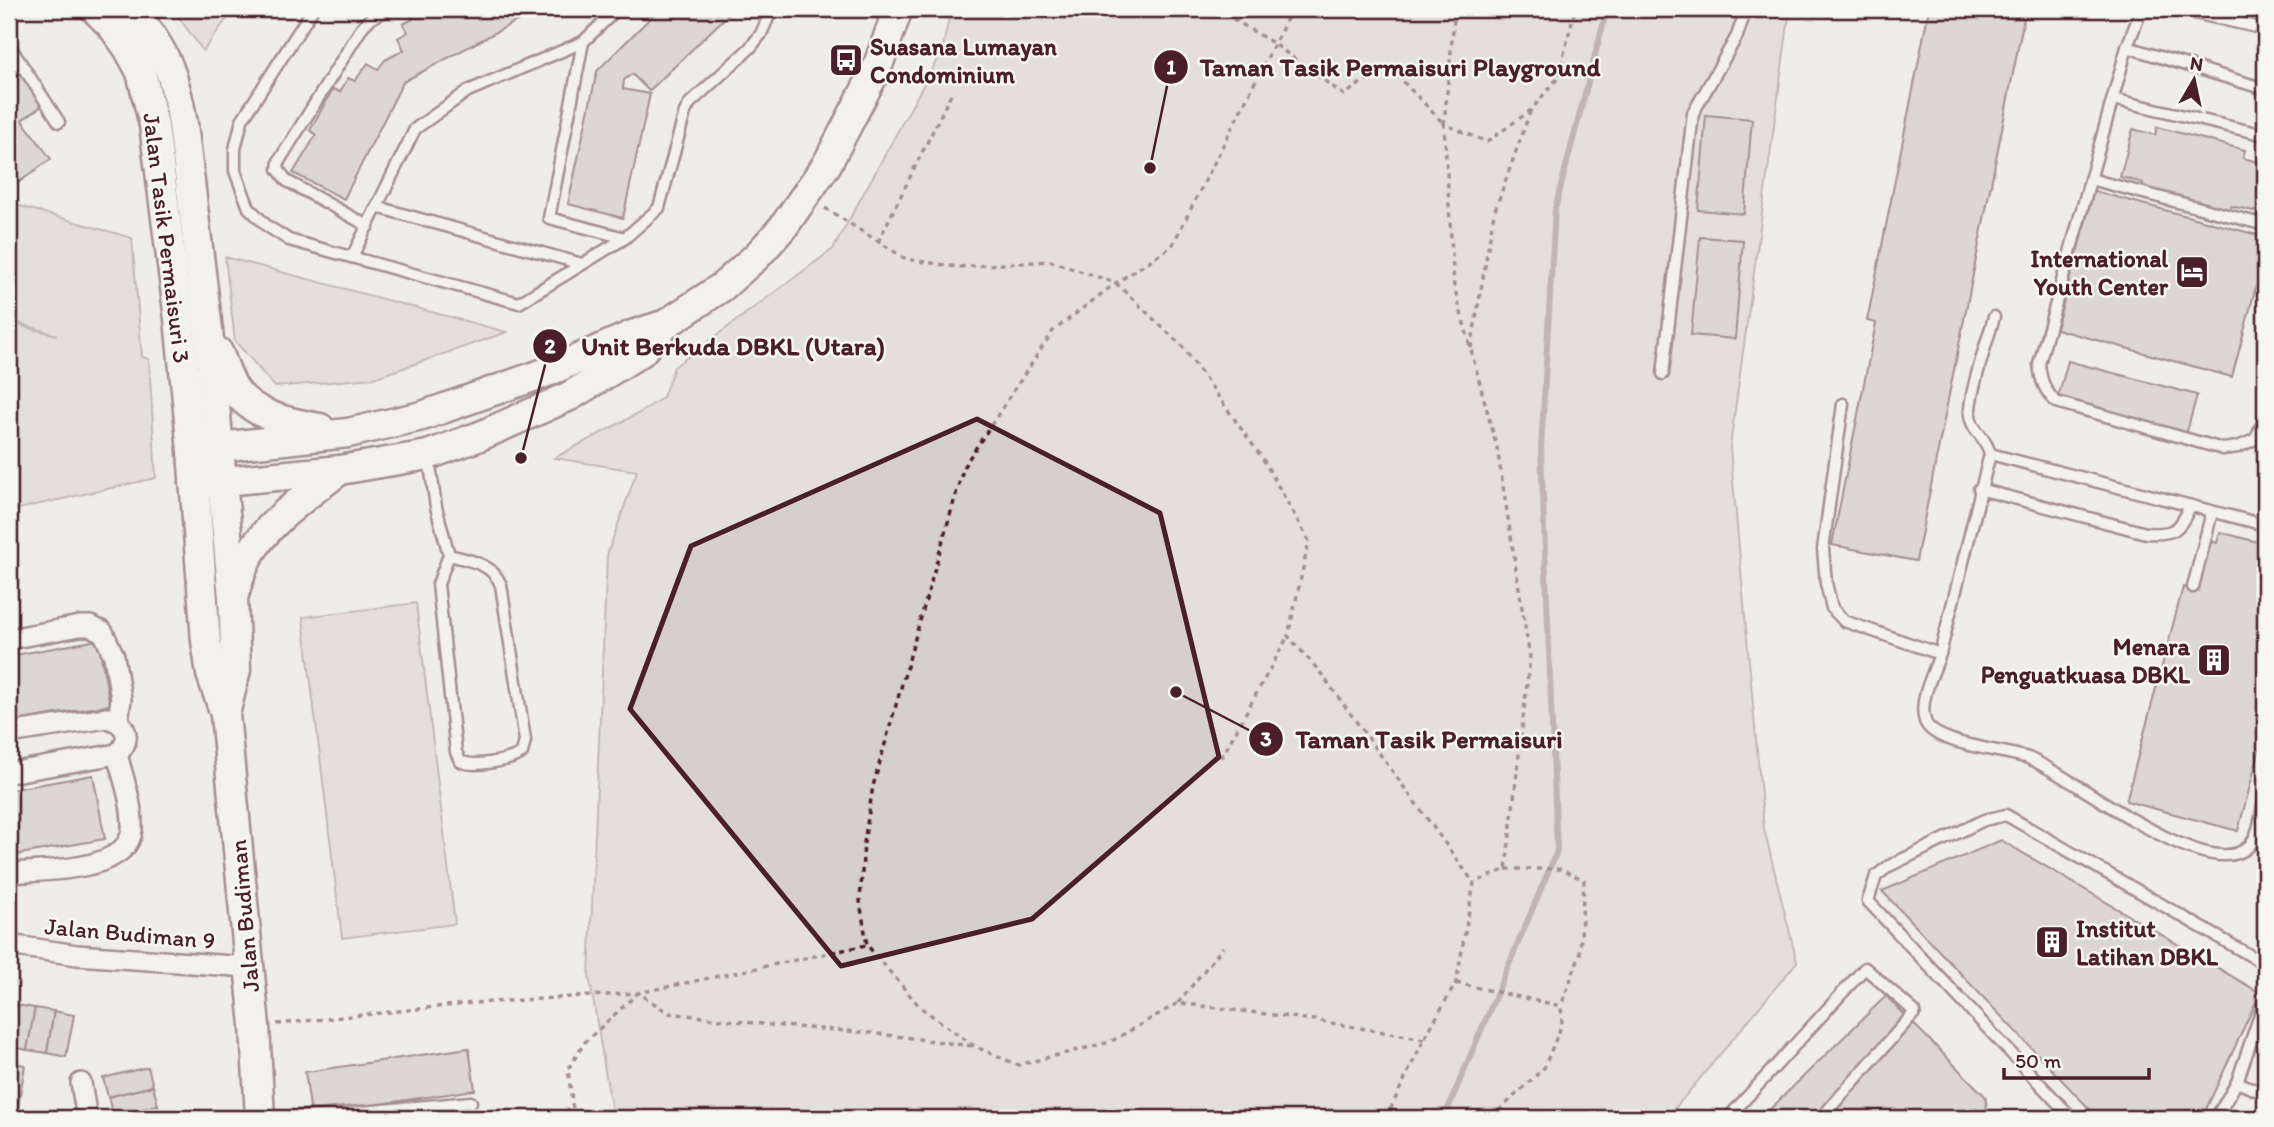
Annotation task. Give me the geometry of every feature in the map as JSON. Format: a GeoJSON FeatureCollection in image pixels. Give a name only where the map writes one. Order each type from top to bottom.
{"type":"FeatureCollection","features":[{"type":"Feature","properties":{"kind":"street","name":"Jalan Tasik Permaisuri 3"},"geometry":{"type":"LineString","coordinates":[[95,9],[128,48],[141,72],[149,98],[179,319],[206,449],[222,481]]}},
{"type":"Feature","properties":{"kind":"street","name":"Jalan Tasik Permaisuri 3"},"geometry":{"type":"LineString","coordinates":[[131,9],[168,61],[177,92],[208,330],[206,449],[194,484]]}},
{"type":"Feature","properties":{"kind":"street"},"geometry":{"type":"LineString","coordinates":[[194,484],[340,470],[428,455],[481,436],[570,396],[641,352],[666,324],[722,287],[757,256],[784,226],[827,164],[877,68],[888,12]]}},
{"type":"Feature","properties":{"kind":"street"},"geometry":{"type":"LineString","coordinates":[[206,449],[348,433],[422,416],[550,371],[632,335],[666,324]]}},
{"type":"Feature","properties":{"kind":"street"},"geometry":{"type":"LineString","coordinates":[[208,330],[234,389],[262,413],[296,424],[348,433]]}},
{"type":"Feature","properties":{"kind":"street"},"geometry":{"type":"LineString","coordinates":[[233,598],[246,560],[264,536],[284,514],[340,470]]}},
{"type":"Feature","properties":{"kind":"street","name":"Jalan Budiman"},"geometry":{"type":"LineString","coordinates":[[222,481],[233,598],[236,670],[225,714]]}},
{"type":"Feature","properties":{"kind":"street","name":"Jalan Budiman"},"geometry":{"type":"LineString","coordinates":[[194,484],[206,641],[211,674],[225,714],[260,1118]]}},
{"type":"Feature","properties":{"kind":"street"},"geometry":{"type":"LineString","coordinates":[[9,639],[80,626],[90,626],[103,632],[114,656],[121,699],[117,721]]}},
{"type":"Feature","properties":{"kind":"street"},"geometry":{"type":"LineString","coordinates":[[9,733],[107,718],[117,721],[125,729],[126,737],[123,748],[117,754],[9,774]]}},
{"type":"Feature","properties":{"kind":"street"},"geometry":{"type":"LineString","coordinates":[[9,873],[108,860],[130,841],[131,813],[117,754]]}},
{"type":"Feature","properties":{"kind":"street","name":"Jalan Budiman 9"},"geometry":{"type":"LineString","coordinates":[[9,945],[89,956],[248,967]]}},
{"type":"Feature","properties":{"kind":"street"},"geometry":{"type":"LineString","coordinates":[[81,1083],[87,1118]]}},
{"type":"Feature","properties":{"kind":"lane"},"geometry":{"type":"LineString","coordinates":[[313,9],[242,120],[235,149],[235,171],[249,208],[267,226],[289,240],[519,303],[625,238],[659,208],[685,112],[690,103],[756,41],[772,9]]}},
{"type":"Feature","properties":{"kind":"lane"},"geometry":{"type":"LineString","coordinates":[[368,226],[287,181],[278,169],[279,161],[363,26],[388,9]]}},
{"type":"Feature","properties":{"kind":"lane"},"geometry":{"type":"LineString","coordinates":[[352,257],[415,129],[468,91],[583,42],[617,9]]}},
{"type":"Feature","properties":{"kind":"lane"},"geometry":{"type":"LineString","coordinates":[[1663,374],[1693,113],[1737,36],[1746,9]]}},
{"type":"Feature","properties":{"kind":"lane"},"geometry":{"type":"LineString","coordinates":[[2149,9],[2140,13],[2127,47],[2039,364],[2040,380],[2045,391],[2056,402],[2223,449],[2238,447],[2256,439],[2265,417]]}},
{"type":"Feature","properties":{"kind":"lane"},"geometry":{"type":"LineString","coordinates":[[2177,9],[2265,29]]}},
{"type":"Feature","properties":{"kind":"lane"},"geometry":{"type":"LineString","coordinates":[[583,42],[549,218],[625,238]]}},
{"type":"Feature","properties":{"kind":"lane"},"geometry":{"type":"LineString","coordinates":[[9,45],[59,122]]}},
{"type":"Feature","properties":{"kind":"lane"},"geometry":{"type":"LineString","coordinates":[[2127,47],[2265,89]]}},
{"type":"Feature","properties":{"kind":"lane"},"geometry":{"type":"LineString","coordinates":[[2113,99],[2265,135]]}},
{"type":"Feature","properties":{"kind":"lane"},"geometry":{"type":"LineString","coordinates":[[2090,179],[2265,225]]}},
{"type":"Feature","properties":{"kind":"lane"},"geometry":{"type":"LineString","coordinates":[[377,206],[582,264]]}},
{"type":"Feature","properties":{"kind":"lane"},"geometry":{"type":"LineString","coordinates":[[1994,317],[1971,401],[1970,417],[1987,442],[1990,454],[1979,489],[1940,654],[1923,705],[1925,722],[1934,732],[1953,740],[2029,759],[2142,825],[2205,854],[2234,855],[2248,847],[2256,835],[2265,797]]}},
{"type":"Feature","properties":{"kind":"lane"},"geometry":{"type":"LineString","coordinates":[[1843,404],[1823,549],[1826,583],[1832,608],[1844,621],[1940,654]]}},
{"type":"Feature","properties":{"kind":"lane"},"geometry":{"type":"LineString","coordinates":[[1990,454],[2265,526]]}},
{"type":"Feature","properties":{"kind":"lane"},"geometry":{"type":"LineString","coordinates":[[428,455],[436,507],[449,555],[438,584],[456,752],[460,761],[467,765],[512,759],[522,753],[525,740],[501,585],[496,573],[449,555]]}},
{"type":"Feature","properties":{"kind":"lane"},"geometry":{"type":"LineString","coordinates":[[1979,489],[2146,533],[2175,531],[2184,522],[2190,506]]}},
{"type":"Feature","properties":{"kind":"lane"},"geometry":{"type":"LineString","coordinates":[[2193,587],[2212,512]]}},
{"type":"Feature","properties":{"kind":"lane"},"geometry":{"type":"LineString","coordinates":[[2072,1118],[1868,901],[1877,876],[1882,871],[1983,820],[2006,815],[2265,964]]}},
{"type":"Feature","properties":{"kind":"lane"},"geometry":{"type":"LineString","coordinates":[[1728,1118],[1865,968],[1915,1012],[1821,1118]]}},
{"type":"Feature","properties":{"kind":"lane"},"geometry":{"type":"LineString","coordinates":[[2216,1118],[2237,1082],[2265,1000]]}},
{"type":"Feature","properties":{"kind":"lane"},"geometry":{"type":"LineString","coordinates":[[2237,1082],[2265,1094]]}},
{"type":"Feature","properties":{"kind":"lane"},"geometry":{"type":"LineString","coordinates":[[296,1118],[471,1102]]}},
{"type":"Feature","properties":{"kind":"lane"},"geometry":{"type":"LineString","coordinates":[[260,1118],[279,1118]]}},
{"type":"Feature","properties":{"kind":"path"},"geometry":{"type":"LineString","coordinates":[[1216,9],[1273,43],[1344,95],[1387,65],[1444,124],[1487,142],[1531,110],[1558,78],[1575,9]]}},
{"type":"Feature","properties":{"kind":"path"},"geometry":{"type":"LineString","coordinates":[[1223,947],[1178,1003],[1110,1042],[1018,1065],[974,1046],[920,1007],[867,945],[860,901],[864,843],[873,786],[964,466],[1053,331],[1116,283],[1172,246],[1292,9]]}},
{"type":"Feature","properties":{"kind":"path"},"geometry":{"type":"LineString","coordinates":[[1455,9],[1444,124],[1454,286],[1497,448],[1530,658],[1506,869]]}},
{"type":"Feature","properties":{"kind":"path"},"geometry":{"type":"LineString","coordinates":[[878,242],[952,92]]}},
{"type":"Feature","properties":{"kind":"path"},"geometry":{"type":"LineString","coordinates":[[1471,350],[1494,214],[1531,110]]}},
{"type":"Feature","properties":{"kind":"path"},"geometry":{"type":"LineString","coordinates":[[806,195],[906,259],[958,267],[1050,261],[1116,283],[1182,346],[1263,459],[1308,541],[1287,636],[1222,758]]}},
{"type":"Feature","properties":{"kind":"path"},"geometry":{"type":"LineString","coordinates":[[1287,636],[1320,672],[1474,883],[1456,983],[1424,1039],[1386,1118]]}},
{"type":"Feature","properties":{"kind":"path"},"geometry":{"type":"LineString","coordinates":[[1474,883],[1506,869],[1560,869],[1584,880],[1580,954],[1560,1006],[1562,1024],[1544,1068],[1491,1118]]}},
{"type":"Feature","properties":{"kind":"path"},"geometry":{"type":"LineString","coordinates":[[254,1026],[474,1003],[638,993],[867,945]]}},
{"type":"Feature","properties":{"kind":"path"},"geometry":{"type":"LineString","coordinates":[[1456,983],[1560,1006]]}},
{"type":"Feature","properties":{"kind":"path"},"geometry":{"type":"LineString","coordinates":[[638,993],[669,1013],[974,1046]]}},
{"type":"Feature","properties":{"kind":"path"},"geometry":{"type":"LineString","coordinates":[[574,1118],[568,1069],[585,1042],[638,993]]}},
{"type":"Feature","properties":{"kind":"path"},"geometry":{"type":"LineString","coordinates":[[1178,1003],[1314,1020],[1424,1039]]}},
{"type":"Feature","properties":{"kind":"highlighted area"},"geometry":{"type":"Polygon","coordinates":[[[977,419],[1160,513],[1219,757],[1032,919],[841,966],[630,709],[691,546],[977,419]]]}},
{"type":"Feature","properties":{"kind":"shaded area"},"geometry":{"type":"Polygon","coordinates":[[[173,9],[234,9],[203,51],[173,9]]]}},
{"type":"Feature","properties":{"kind":"shaded area"},"geometry":{"type":"Polygon","coordinates":[[[951,9],[1790,9],[1730,447],[1764,829],[1797,962],[1667,1118],[613,1118],[589,975],[607,555],[637,471],[554,458],[641,412],[663,397],[674,367],[833,249],[942,51],[951,9]]]}},
{"type":"Feature","properties":{"kind":"shaded area"},"geometry":{"type":"Polygon","coordinates":[[[9,203],[132,238],[142,357],[149,359],[156,478],[9,511],[9,323],[57,335],[9,320],[9,203]]]}},
{"type":"Feature","properties":{"kind":"shaded area"},"geometry":{"type":"Polygon","coordinates":[[[225,257],[507,332],[374,378],[275,387],[235,341],[225,257]]]}},
{"type":"Feature","properties":{"kind":"shaded area"},"geometry":{"type":"Polygon","coordinates":[[[416,603],[455,924],[342,938],[303,617],[416,603]]]}},
{"type":"Feature","properties":{"kind":"building"},"geometry":{"type":"Polygon","coordinates":[[[420,9],[529,9],[532,13],[403,82],[344,199],[293,173],[316,135],[310,130],[333,89],[340,92],[348,78],[355,81],[368,63],[378,69],[385,60],[404,50],[398,38],[408,32],[403,24],[413,19],[410,14],[420,9]]]}},
{"type":"Feature","properties":{"kind":"building"},"geometry":{"type":"Polygon","coordinates":[[[659,9],[734,9],[649,91],[632,74],[624,80],[623,89],[650,94],[623,218],[568,204],[597,71],[659,9]]]}},
{"type":"Feature","properties":{"kind":"building"},"geometry":{"type":"Polygon","coordinates":[[[1929,9],[1975,9],[2024,18],[1916,561],[1832,545],[1876,323],[1867,321],[1929,9]]]}},
{"type":"Feature","properties":{"kind":"building"},"geometry":{"type":"Polygon","coordinates":[[[9,60],[43,105],[22,120],[51,159],[15,185],[9,176],[9,60]]]}},
{"type":"Feature","properties":{"kind":"building"},"geometry":{"type":"Polygon","coordinates":[[[1706,115],[1752,119],[1744,214],[1698,210],[1706,115]]]}},
{"type":"Feature","properties":{"kind":"building"},"geometry":{"type":"Polygon","coordinates":[[[2157,127],[2245,150],[2243,158],[2265,164],[2265,208],[2259,206],[2258,212],[2231,206],[2229,213],[2141,191],[2143,183],[2120,177],[2133,129],[2155,135],[2157,127]]]}},
{"type":"Feature","properties":{"kind":"building"},"geometry":{"type":"Polygon","coordinates":[[[2094,191],[2265,237],[2265,252],[2232,377],[2056,329],[2094,191]]]}},
{"type":"Feature","properties":{"kind":"building"},"geometry":{"type":"Polygon","coordinates":[[[1700,237],[1743,240],[1735,339],[1691,335],[1700,237]]]}},
{"type":"Feature","properties":{"kind":"building"},"geometry":{"type":"Polygon","coordinates":[[[2068,361],[2197,395],[2186,435],[2057,401],[2068,361]]]}},
{"type":"Feature","properties":{"kind":"building","name":"Menara Penguatkuasa DBKL"},"geometry":{"type":"Polygon","coordinates":[[[2220,532],[2265,544],[2265,730],[2238,831],[2126,801],[2183,587],[2197,590],[2210,541],[2217,543],[2220,532]]]}},
{"type":"Feature","properties":{"kind":"building"},"geometry":{"type":"Polygon","coordinates":[[[98,640],[110,705],[9,722],[9,656],[98,640]]]}},
{"type":"Feature","properties":{"kind":"building"},"geometry":{"type":"Polygon","coordinates":[[[93,775],[105,839],[9,856],[9,790],[93,775]]]}},
{"type":"Feature","properties":{"kind":"building","name":"Institut Latihan DBKL"},"geometry":{"type":"Polygon","coordinates":[[[2001,840],[2260,993],[2202,1118],[2098,1118],[1882,891],[2001,840]]]}},
{"type":"Feature","properties":{"kind":"building"},"geometry":{"type":"Polygon","coordinates":[[[1886,996],[1986,1097],[1987,1118],[1761,1118],[1886,996]]]}},
{"type":"Feature","properties":{"kind":"building"},"geometry":{"type":"Polygon","coordinates":[[[9,1003],[16,1005],[9,1043],[9,1003]]]}},
{"type":"Feature","properties":{"kind":"building"},"geometry":{"type":"Polygon","coordinates":[[[16,1005],[35,1008],[27,1050],[9,1046],[16,1005]]]}},
{"type":"Feature","properties":{"kind":"building"},"geometry":{"type":"Polygon","coordinates":[[[35,1008],[54,1011],[47,1053],[27,1050],[35,1008]]]}},
{"type":"Feature","properties":{"kind":"building"},"geometry":{"type":"Polygon","coordinates":[[[54,1011],[74,1015],[66,1057],[47,1053],[54,1011]]]}},
{"type":"Feature","properties":{"kind":"building"},"geometry":{"type":"Polygon","coordinates":[[[469,1048],[475,1090],[311,1114],[305,1072],[469,1048]]]}},
{"type":"Feature","properties":{"kind":"building"},"geometry":{"type":"Polygon","coordinates":[[[9,1062],[25,1065],[18,1107],[9,1105],[9,1062]]]}},
{"type":"Feature","properties":{"kind":"building"},"geometry":{"type":"Polygon","coordinates":[[[148,1067],[153,1086],[108,1097],[103,1078],[148,1067]]]}},
{"type":"Feature","properties":{"kind":"building"},"geometry":{"type":"Polygon","coordinates":[[[153,1086],[158,1105],[113,1116],[108,1097],[153,1086]]]}},
{"type":"Feature","properties":{"kind":"building"},"geometry":{"type":"Polygon","coordinates":[[[158,1105],[161,1118],[113,1116],[158,1105]]]}},
{"type":"Feature","properties":{"kind":"waterway"},"geometry":{"type":"LineString","coordinates":[[1444,1118],[1557,851],[1541,449],[1555,209],[1607,9]]}},
{"type":"Feature","properties":{"kind":"place","name":"Suasana Lumayan Condominium"},"geometry":{"type":"Point","coordinates":[846,60]}},
{"type":"Feature","properties":{"kind":"place","name":"Taman Tasik Permaisuri Playground"},"geometry":{"type":"Point","coordinates":[1150,168]}},
{"type":"Feature","properties":{"kind":"place","name":"International Youth Center"},"geometry":{"type":"Point","coordinates":[2192,272]}},
{"type":"Feature","properties":{"kind":"place","name":"Unit Berkuda DBKL (Utara)"},"geometry":{"type":"Point","coordinates":[521,458]}},
{"type":"Feature","properties":{"kind":"place","name":"Menara Penguatkuasa DBKL"},"geometry":{"type":"Point","coordinates":[2214,660]}},
{"type":"Feature","properties":{"kind":"place","name":"Taman Tasik Permaisuri"},"geometry":{"type":"Point","coordinates":[1176,692]}},
{"type":"Feature","properties":{"kind":"place","name":"Institut Latihan DBKL"},"geometry":{"type":"Point","coordinates":[2052,942]}}]}
